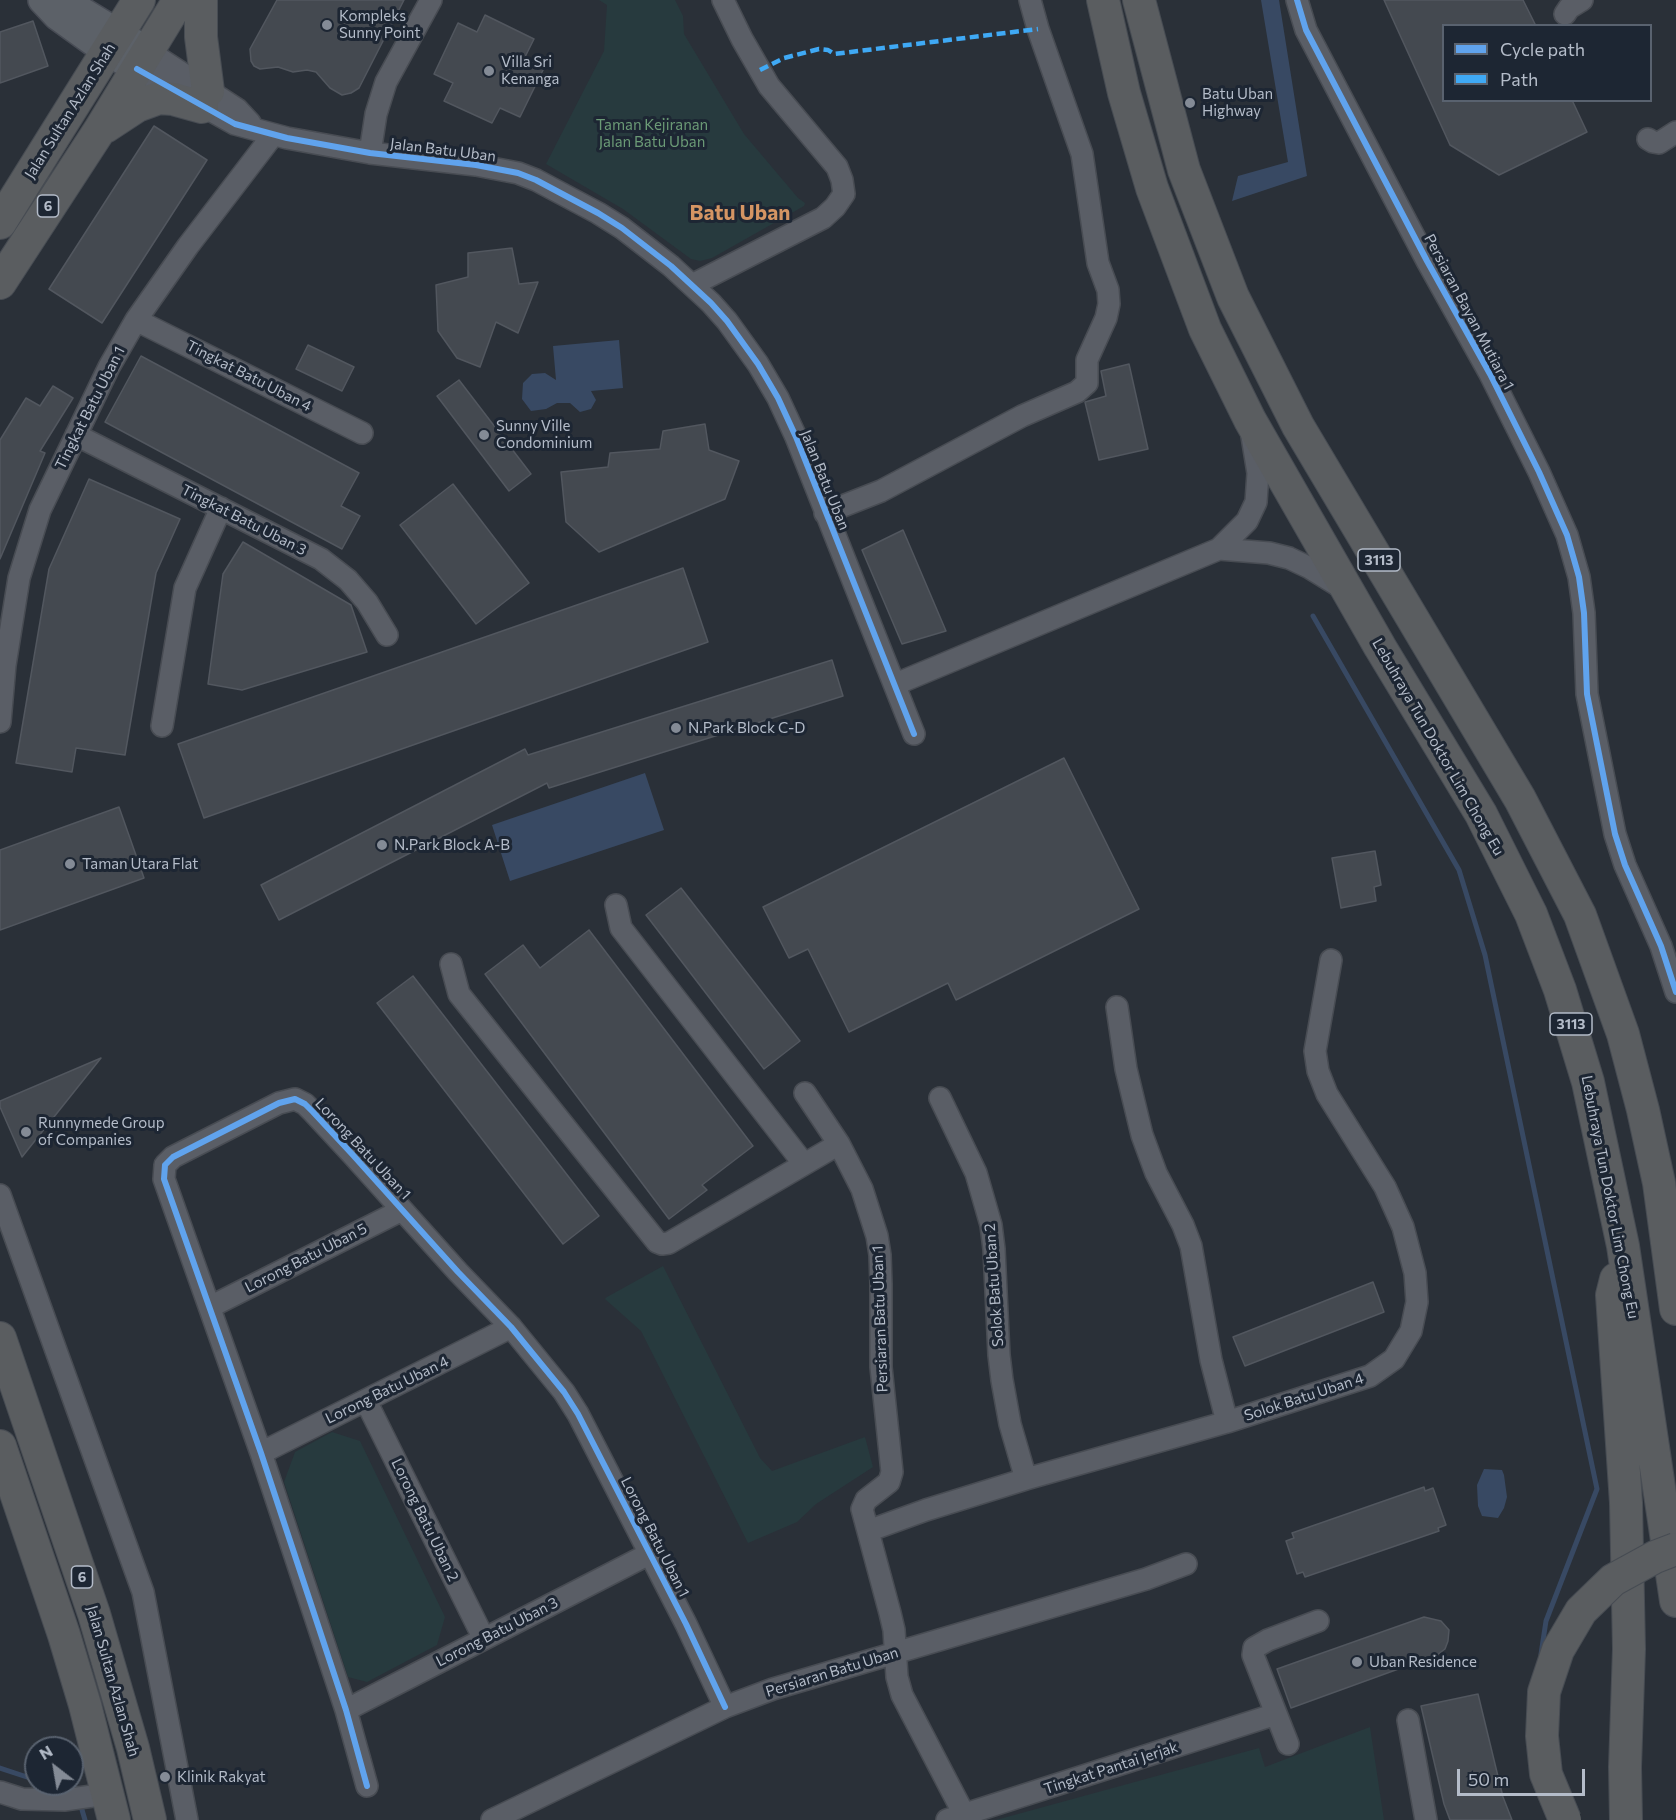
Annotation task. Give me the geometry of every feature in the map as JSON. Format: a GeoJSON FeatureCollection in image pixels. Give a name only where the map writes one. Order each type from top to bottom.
{"type":"FeatureCollection","features":[{"type":"Feature","properties":{"kind":"highway","name":"Jalan Sultan Azlan Shah"},"geometry":{"type":"LineString","coordinates":[[0,222],[139,0]]}},
{"type":"Feature","properties":{"kind":"highway","name":"6"},"geometry":{"type":"LineString","coordinates":[[0,283],[99,131],[179,0]]}},
{"type":"Feature","properties":{"kind":"highway"},"geometry":{"type":"LineString","coordinates":[[99,131],[137,106],[159,98],[205,99],[201,0]]}},
{"type":"Feature","properties":{"kind":"highway","name":"Lebuhraya Tun Doktor Lim Chong Eu"},"geometry":{"type":"LineString","coordinates":[[1103,0],[1124,93],[1152,188],[1205,329],[1250,420],[1348,591],[1481,814],[1531,914],[1560,990],[1588,1082],[1623,1246],[1676,1601]]}},
{"type":"Feature","properties":{"kind":"highway","name":"3113"},"geometry":{"type":"LineString","coordinates":[[1139,0],[1184,170],[1233,297],[1298,426],[1520,799],[1580,915],[1623,1034],[1643,1110],[1659,1183],[1676,1309]]}},
{"type":"Feature","properties":{"kind":"highway"},"geometry":{"type":"LineString","coordinates":[[1623,1246],[1612,1295],[1626,1503],[1629,1649],[1624,1767],[1626,1820]]}},
{"type":"Feature","properties":{"kind":"highway","name":"Jalan Sultan Azlan Shah"},"geometry":{"type":"LineString","coordinates":[[0,1338],[94,1614],[133,1748],[150,1820]]}},
{"type":"Feature","properties":{"kind":"highway"},"geometry":{"type":"LineString","coordinates":[[0,1446],[67,1645],[88,1716],[93,1803]]}},
{"type":"Feature","properties":{"kind":"highway"},"geometry":{"type":"LineString","coordinates":[[1565,1820],[1546,1774],[1542,1736],[1544,1692],[1558,1650],[1581,1611],[1613,1580],[1654,1557],[1676,1550]]}},
{"type":"Feature","properties":{"kind":"main road"},"geometry":{"type":"LineString","coordinates":[[42,0],[57,16],[113,42],[142,60]]}},
{"type":"Feature","properties":{"kind":"main road"},"geometry":{"type":"LineString","coordinates":[[59,0],[67,3],[113,42]]}},
{"type":"Feature","properties":{"kind":"street"},"geometry":{"type":"LineString","coordinates":[[370,153],[376,114],[386,82],[431,0]]}},
{"type":"Feature","properties":{"kind":"street"},"geometry":{"type":"LineString","coordinates":[[692,285],[823,218],[836,207],[844,194],[837,167],[769,86],[723,0]]}},
{"type":"Feature","properties":{"kind":"street"},"geometry":{"type":"LineString","coordinates":[[825,513],[881,492],[1022,416],[1077,392],[1087,383],[1087,360],[1106,318],[1109,304],[1108,290],[1098,263],[1082,153],[1030,0]]}},
{"type":"Feature","properties":{"kind":"street","name":"Persiaran Bayan Mutiara 1"},"geometry":{"type":"LineString","coordinates":[[1297,0],[1306,30],[1426,261],[1490,374],[1539,472],[1567,536],[1579,577],[1584,613],[1587,694],[1615,834],[1625,865],[1661,946],[1676,992]]}},
{"type":"Feature","properties":{"kind":"street"},"geometry":{"type":"LineString","coordinates":[[1565,14],[1569,8],[1582,0]]}},
{"type":"Feature","properties":{"kind":"street","name":"Jalan Batu Uban"},"geometry":{"type":"LineString","coordinates":[[142,60],[205,99],[235,124],[370,153],[497,168],[536,180],[622,228],[692,285],[727,321],[772,387],[796,437],[914,734]]}},
{"type":"Feature","properties":{"kind":"street","name":"Tingkat Batu Uban 1"},"geometry":{"type":"LineString","coordinates":[[0,722],[5,665],[19,578],[40,510],[109,367],[136,320],[265,132]]}},
{"type":"Feature","properties":{"kind":"street"},"geometry":{"type":"LineString","coordinates":[[1648,139],[1659,143],[1676,132]]}},
{"type":"Feature","properties":{"kind":"street","name":"Tingkat Batu Uban 4"},"geometry":{"type":"LineString","coordinates":[[136,320],[362,433]]}},
{"type":"Feature","properties":{"kind":"street"},"geometry":{"type":"LineString","coordinates":[[896,684],[1219,549],[1247,521],[1256,502],[1258,473],[1250,420]]}},
{"type":"Feature","properties":{"kind":"street","name":"Tingkat Batu Uban 3"},"geometry":{"type":"LineString","coordinates":[[76,435],[321,559],[348,580],[368,602],[387,635]]}},
{"type":"Feature","properties":{"kind":"street"},"geometry":{"type":"LineString","coordinates":[[162,726],[185,588],[221,508]]}},
{"type":"Feature","properties":{"kind":"street"},"geometry":{"type":"LineString","coordinates":[[1219,549],[1289,558],[1310,567],[1348,591]]}},
{"type":"Feature","properties":{"kind":"street"},"geometry":{"type":"LineString","coordinates":[[616,905],[621,928],[804,1164]]}},
{"type":"Feature","properties":{"kind":"street","name":"Solok Batu Uban 4"},"geometry":{"type":"LineString","coordinates":[[868,1531],[926,1510],[1026,1479],[1227,1422],[1370,1376],[1394,1359],[1411,1331],[1417,1302],[1415,1273],[1403,1227],[1385,1187],[1327,1094],[1318,1071],[1315,1051],[1331,960]]}},
{"type":"Feature","properties":{"kind":"street"},"geometry":{"type":"LineString","coordinates":[[451,964],[459,994],[657,1242],[669,1243],[839,1144]]}},
{"type":"Feature","properties":{"kind":"street"},"geometry":{"type":"LineString","coordinates":[[1117,1007],[1126,1069],[1142,1135],[1156,1173],[1183,1225],[1191,1246],[1209,1351],[1227,1422]]}},
{"type":"Feature","properties":{"kind":"street","name":"Persiaran Batu Uban 1"},"geometry":{"type":"LineString","coordinates":[[805,1092],[839,1144],[862,1189],[871,1214],[880,1256],[880,1367],[892,1472],[889,1482],[866,1500],[862,1509],[890,1613],[897,1677],[902,1695],[959,1818]]}},
{"type":"Feature","properties":{"kind":"street","name":"Solok Batu Uban 2"},"geometry":{"type":"LineString","coordinates":[[940,1098],[976,1173],[991,1225],[1002,1380],[1010,1424],[1026,1479]]}},
{"type":"Feature","properties":{"kind":"street","name":"Lorong Batu Uban 1"},"geometry":{"type":"LineString","coordinates":[[367,1786],[346,1710],[261,1453],[164,1179],[165,1165],[174,1157],[279,1103],[295,1099],[304,1104],[512,1328],[548,1371],[578,1414],[686,1624],[724,1707]]}},
{"type":"Feature","properties":{"kind":"street"},"geometry":{"type":"LineString","coordinates":[[0,1195],[143,1592],[187,1820]]}},
{"type":"Feature","properties":{"kind":"street","name":"Lorong Batu Uban 5"},"geometry":{"type":"LineString","coordinates":[[210,1307],[402,1210]]}},
{"type":"Feature","properties":{"kind":"street","name":"Lorong Batu Uban 4"},"geometry":{"type":"LineString","coordinates":[[261,1453],[512,1328]]}},
{"type":"Feature","properties":{"kind":"street","name":"Lorong Batu Uban 2"},"geometry":{"type":"LineString","coordinates":[[366,1401],[484,1639]]}},
{"type":"Feature","properties":{"kind":"street","name":"Lorong Batu Uban 3"},"geometry":{"type":"LineString","coordinates":[[346,1710],[649,1554]]}},
{"type":"Feature","properties":{"kind":"street","name":"Persiaran Batu Uban"},"geometry":{"type":"LineString","coordinates":[[492,1820],[724,1707],[773,1689],[1146,1579],[1186,1564]]}},
{"type":"Feature","properties":{"kind":"street"},"geometry":{"type":"LineString","coordinates":[[1288,1744],[1253,1655],[1254,1648],[1268,1640],[1318,1621]]}},
{"type":"Feature","properties":{"kind":"street","name":"Tingkat Pantai Jerjak"},"geometry":{"type":"LineString","coordinates":[[959,1818],[1276,1714]]}},
{"type":"Feature","properties":{"kind":"street"},"geometry":{"type":"LineString","coordinates":[[1408,1720],[1426,1820]]}},
{"type":"Feature","properties":{"kind":"street"},"geometry":{"type":"LineString","coordinates":[[0,1792],[22,1799],[93,1803]]}},
{"type":"Feature","properties":{"kind":"green space","name":"Taman Kejiranan Jalan Batu Uban"},"geometry":{"type":"Polygon","coordinates":[[[599,0],[675,0],[683,16],[684,34],[744,134],[798,198],[805,203],[804,206],[712,258],[700,261],[691,259],[623,209],[546,164],[604,51],[607,5],[599,0]]]}},
{"type":"Feature","properties":{"kind":"green space"},"geometry":{"type":"Polygon","coordinates":[[[663,1266],[760,1458],[772,1471],[865,1437],[873,1467],[816,1504],[797,1522],[748,1543],[641,1331],[605,1299],[663,1266]]]}},
{"type":"Feature","properties":{"kind":"green space"},"geometry":{"type":"Polygon","coordinates":[[[332,1432],[360,1441],[445,1617],[437,1645],[367,1682],[348,1677],[284,1482],[295,1452],[332,1432]]]}},
{"type":"Feature","properties":{"kind":"green space"},"geometry":{"type":"Polygon","coordinates":[[[1370,1727],[1384,1820],[996,1820],[1259,1748],[1265,1767],[1370,1727]]]}},
{"type":"Feature","properties":{"kind":"water"},"geometry":{"type":"Polygon","coordinates":[[[1261,0],[1279,0],[1307,176],[1232,201],[1238,176],[1288,162],[1261,0]]]}},
{"type":"Feature","properties":{"kind":"water"},"geometry":{"type":"Polygon","coordinates":[[[619,340],[623,388],[591,391],[596,400],[591,409],[580,412],[570,403],[557,403],[546,409],[531,411],[522,399],[523,383],[532,374],[545,373],[556,380],[553,346],[619,340]]]}},
{"type":"Feature","properties":{"kind":"water"},"geometry":{"type":"Polygon","coordinates":[[[645,773],[664,830],[510,881],[492,825],[645,773]]]}},
{"type":"Feature","properties":{"kind":"water"},"geometry":{"type":"Polygon","coordinates":[[[1484,1469],[1502,1470],[1504,1475],[1507,1497],[1498,1518],[1482,1516],[1478,1506],[1477,1485],[1484,1469]]]}},
{"type":"Feature","properties":{"kind":"building","name":"Kompleks Sunny Point"},"geometry":{"type":"Polygon","coordinates":[[[277,0],[404,0],[359,88],[342,95],[330,88],[316,72],[307,70],[293,72],[278,67],[260,69],[254,66],[250,49],[277,0]]]}},
{"type":"Feature","properties":{"kind":"building"},"geometry":{"type":"Polygon","coordinates":[[[1384,0],[1523,0],[1535,24],[1442,24],[1442,102],[1573,102],[1587,132],[1499,175],[1450,145],[1384,0]]]}},
{"type":"Feature","properties":{"kind":"building","name":"Villa Sri Kenanga"},"geometry":{"type":"Polygon","coordinates":[[[485,15],[534,39],[524,59],[544,68],[520,117],[500,108],[492,123],[444,101],[453,83],[434,74],[458,23],[477,32],[485,15]]]}},
{"type":"Feature","properties":{"kind":"building"},"geometry":{"type":"Polygon","coordinates":[[[33,21],[48,66],[0,83],[0,32],[33,21]]]}},
{"type":"Feature","properties":{"kind":"building"},"geometry":{"type":"Polygon","coordinates":[[[154,126],[207,160],[102,323],[49,289],[154,126]]]}},
{"type":"Feature","properties":{"kind":"building"},"geometry":{"type":"Polygon","coordinates":[[[512,248],[519,284],[538,282],[518,333],[496,322],[480,367],[457,358],[438,331],[436,285],[468,277],[468,253],[512,248]]]}},
{"type":"Feature","properties":{"kind":"building"},"geometry":{"type":"Polygon","coordinates":[[[308,345],[354,367],[342,391],[296,369],[308,345]]]}},
{"type":"Feature","properties":{"kind":"building"},"geometry":{"type":"Polygon","coordinates":[[[141,356],[359,473],[341,506],[360,516],[342,549],[105,422],[141,356]]]}},
{"type":"Feature","properties":{"kind":"building"},"geometry":{"type":"Polygon","coordinates":[[[1129,364],[1148,449],[1099,460],[1085,402],[1106,396],[1101,371],[1129,364]]]}},
{"type":"Feature","properties":{"kind":"building","name":"Sunny Ville Condominium"},"geometry":{"type":"Polygon","coordinates":[[[459,380],[531,474],[509,491],[437,396],[459,380]]]}},
{"type":"Feature","properties":{"kind":"building"},"geometry":{"type":"Polygon","coordinates":[[[53,386],[73,398],[40,451],[45,453],[0,559],[0,440],[26,398],[40,406],[53,386]]]}},
{"type":"Feature","properties":{"kind":"building"},"geometry":{"type":"Polygon","coordinates":[[[705,424],[709,450],[739,461],[725,499],[599,552],[566,522],[561,472],[608,467],[610,453],[660,449],[663,431],[705,424]]]}},
{"type":"Feature","properties":{"kind":"building"},"geometry":{"type":"Polygon","coordinates":[[[89,479],[180,519],[156,573],[125,755],[76,748],[72,772],[16,763],[49,569],[89,479]]]}},
{"type":"Feature","properties":{"kind":"building"},"geometry":{"type":"Polygon","coordinates":[[[453,484],[529,583],[476,624],[400,525],[453,484]]]}},
{"type":"Feature","properties":{"kind":"building"},"geometry":{"type":"Polygon","coordinates":[[[903,530],[946,631],[902,644],[862,550],[903,530]]]}},
{"type":"Feature","properties":{"kind":"building"},"geometry":{"type":"Polygon","coordinates":[[[243,542],[351,605],[367,652],[242,690],[208,684],[223,574],[243,542]]]}},
{"type":"Feature","properties":{"kind":"building"},"geometry":{"type":"Polygon","coordinates":[[[683,568],[708,642],[204,818],[178,744],[683,568]]]}},
{"type":"Feature","properties":{"kind":"building"},"geometry":{"type":"Polygon","coordinates":[[[832,660],[843,696],[549,788],[547,783],[279,920],[261,885],[525,749],[528,755],[832,660]]]}},
{"type":"Feature","properties":{"kind":"building"},"geometry":{"type":"Polygon","coordinates":[[[1064,758],[1139,909],[956,1000],[948,983],[849,1032],[808,949],[789,958],[763,907],[1064,758]]]}},
{"type":"Feature","properties":{"kind":"building","name":"Taman Utara Flat"},"geometry":{"type":"Polygon","coordinates":[[[119,807],[144,878],[0,930],[0,850],[119,807]]]}},
{"type":"Feature","properties":{"kind":"building"},"geometry":{"type":"Polygon","coordinates":[[[1375,851],[1381,885],[1374,887],[1376,901],[1341,908],[1332,858],[1375,851]]]}},
{"type":"Feature","properties":{"kind":"building"},"geometry":{"type":"Polygon","coordinates":[[[681,888],[800,1041],[764,1069],[646,915],[681,888]]]}},
{"type":"Feature","properties":{"kind":"building"},"geometry":{"type":"Polygon","coordinates":[[[589,930],[753,1146],[702,1185],[707,1190],[669,1219],[485,974],[523,945],[540,968],[589,930]]]}},
{"type":"Feature","properties":{"kind":"building"},"geometry":{"type":"Polygon","coordinates":[[[413,976],[599,1216],[563,1244],[377,1003],[413,976]]]}},
{"type":"Feature","properties":{"kind":"building","name":"Runnymede Group of Companies"},"geometry":{"type":"Polygon","coordinates":[[[101,1058],[22,1157],[0,1107],[0,1101],[101,1058]]]}},
{"type":"Feature","properties":{"kind":"building"},"geometry":{"type":"Polygon","coordinates":[[[1373,1282],[1384,1312],[1245,1366],[1233,1337],[1373,1282]]]}},
{"type":"Feature","properties":{"kind":"building"},"geometry":{"type":"Polygon","coordinates":[[[1424,1487],[1425,1491],[1433,1488],[1446,1525],[1438,1528],[1439,1531],[1305,1577],[1303,1572],[1297,1574],[1286,1541],[1294,1538],[1292,1533],[1424,1487]]]}},
{"type":"Feature","properties":{"kind":"building","name":"Uban Residence"},"geometry":{"type":"Polygon","coordinates":[[[1424,1617],[1441,1621],[1449,1630],[1445,1649],[1437,1655],[1291,1708],[1277,1669],[1424,1617]]]}},
{"type":"Feature","properties":{"kind":"building"},"geometry":{"type":"Polygon","coordinates":[[[1478,1694],[1503,1797],[1512,1820],[1450,1820],[1444,1804],[1421,1706],[1478,1694]]]}},
{"type":"Feature","properties":{"kind":"waterway"},"geometry":{"type":"LineString","coordinates":[[1313,616],[1459,870],[1485,955],[1597,1489],[1546,1621],[1541,1654]]}},
{"type":"Feature","properties":{"kind":"waterway"},"geometry":{"type":"LineString","coordinates":[[0,1768],[24,1776]]}},
{"type":"Feature","properties":{"kind":"waterway"},"geometry":{"type":"LineString","coordinates":[[80,1803],[85,1820]]}},
{"type":"Feature","properties":{"kind":"marked path"},"geometry":{"type":"LineString","coordinates":[[760,70],[784,58],[819,49],[828,50],[834,54],[1038,29]]}},
{"type":"Feature","properties":{"kind":"cycle path"},"geometry":{"type":"LineString","coordinates":[[1297,0],[1306,30],[1427,261],[1490,374],[1539,472],[1567,535],[1579,577],[1584,613],[1587,694],[1615,834],[1625,865],[1661,946],[1676,992]]}},
{"type":"Feature","properties":{"kind":"cycle path"},"geometry":{"type":"LineString","coordinates":[[137,69],[235,124],[287,138],[370,153],[476,165],[518,173],[598,213],[622,228],[671,266],[727,321],[758,364],[778,398],[796,437],[914,734]]}},
{"type":"Feature","properties":{"kind":"cycle path"},"geometry":{"type":"LineString","coordinates":[[367,1786],[346,1710],[261,1453],[164,1179],[165,1165],[173,1157],[279,1103],[295,1099],[305,1104],[313,1112],[511,1327],[564,1392],[578,1414],[686,1624],[725,1707]]}},
{"type":"Feature","properties":{"kind":"place","name":"Kompleks Sunny Point"},"geometry":{"type":"Point","coordinates":[327,25]}},
{"type":"Feature","properties":{"kind":"place","name":"Villa Sri Kenanga"},"geometry":{"type":"Point","coordinates":[489,71]}},
{"type":"Feature","properties":{"kind":"place","name":"Batu Uban Highway"},"geometry":{"type":"Point","coordinates":[1190,103]}},
{"type":"Feature","properties":{"kind":"place","name":"Sunny Ville Condominium"},"geometry":{"type":"Point","coordinates":[484,435]}},
{"type":"Feature","properties":{"kind":"place","name":"N.Park Block C-D"},"geometry":{"type":"Point","coordinates":[676,728]}},
{"type":"Feature","properties":{"kind":"place","name":"N.Park Block A-B"},"geometry":{"type":"Point","coordinates":[382,845]}},
{"type":"Feature","properties":{"kind":"place","name":"Taman Utara Flat"},"geometry":{"type":"Point","coordinates":[70,864]}},
{"type":"Feature","properties":{"kind":"place","name":"Runnymede Group of Companies"},"geometry":{"type":"Point","coordinates":[26,1132]}},
{"type":"Feature","properties":{"kind":"place","name":"Uban Residence"},"geometry":{"type":"Point","coordinates":[1357,1662]}},
{"type":"Feature","properties":{"kind":"place","name":"Klinik Rakyat"},"geometry":{"type":"Point","coordinates":[165,1777]}},
{"type":"Feature","properties":{"kind":"district","name":"Batu Uban"},"geometry":{"type":"Point","coordinates":[740,213]}}]}
